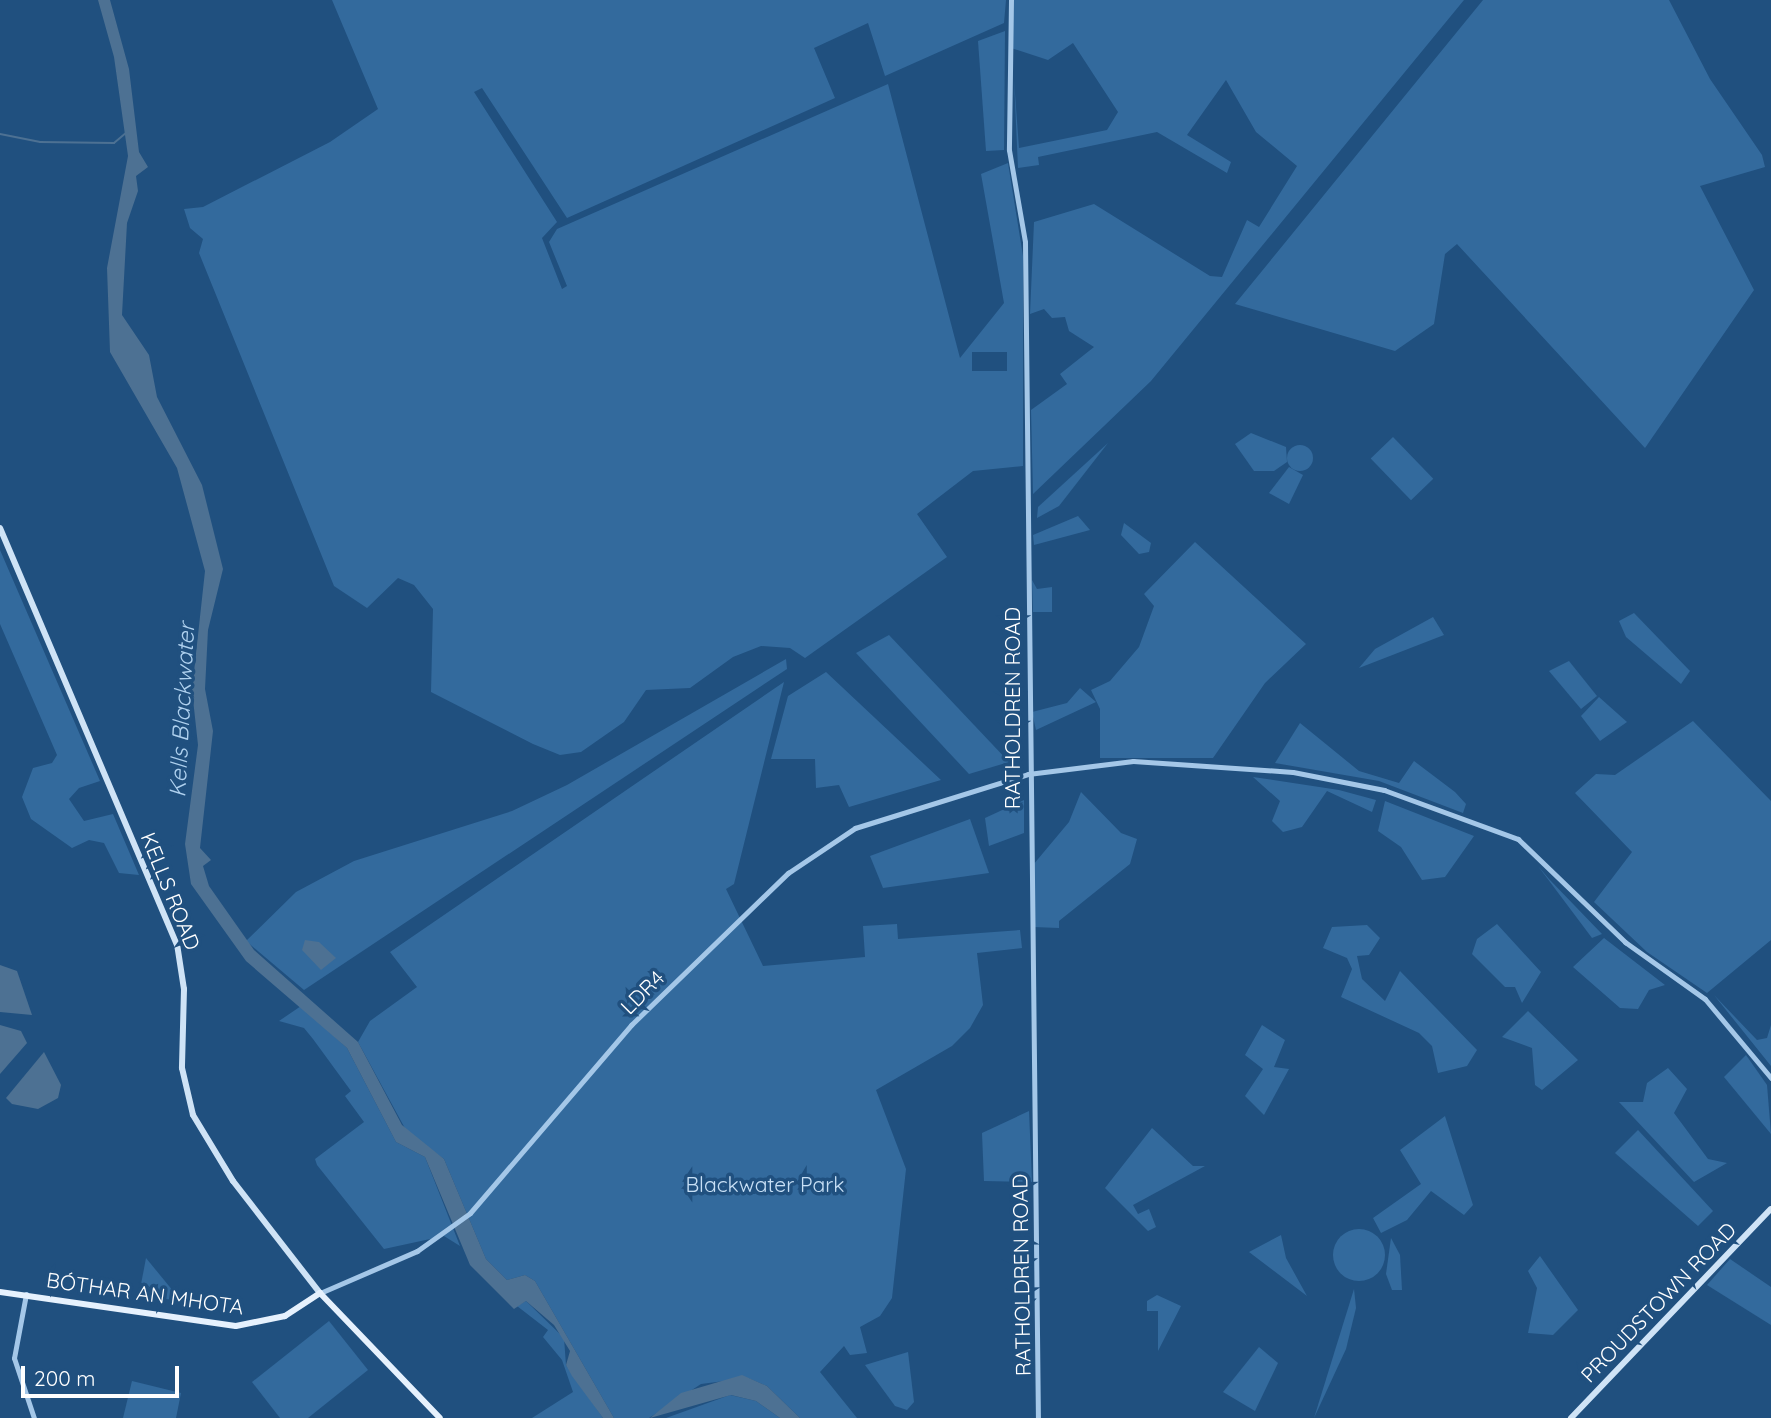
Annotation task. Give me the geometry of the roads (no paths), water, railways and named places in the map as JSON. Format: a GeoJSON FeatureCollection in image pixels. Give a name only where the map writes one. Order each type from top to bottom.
{"type":"FeatureCollection","features":[{"type":"Feature","properties":{"kind":"main road","name":"KELLS ROAD"},"geometry":{"type":"LineString","coordinates":[[0,528],[177,944],[184,989],[182,1068],[196,1122],[320,1293]]}},
{"type":"Feature","properties":{"kind":"main road","name":"PROUDSTOWN ROAD"},"geometry":{"type":"LineString","coordinates":[[1571,1418],[1771,1209]]}},
{"type":"Feature","properties":{"kind":"main road","name":"BÓTHAR AN MHOTA"},"geometry":{"type":"LineString","coordinates":[[0,1292],[236,1326],[285,1316],[320,1293]]}},
{"type":"Feature","properties":{"kind":"main road"},"geometry":{"type":"LineString","coordinates":[[320,1293],[440,1418]]}},
{"type":"Feature","properties":{"kind":"street","name":"RATHOLDREN ROAD"},"geometry":{"type":"LineString","coordinates":[[1011,0],[1009,150],[1025,252],[1028,774],[1038,1418]]}},
{"type":"Feature","properties":{"kind":"street","name":"LDR4"},"geometry":{"type":"LineString","coordinates":[[320,1293],[417,1251],[471,1213],[631,1025],[788,873],[855,828],[1028,774],[1133,761],[1293,772],[1384,790],[1518,839],[1625,942],[1705,999],[1771,1078]]}},
{"type":"Feature","properties":{"kind":"street"},"geometry":{"type":"LineString","coordinates":[[26,1294],[14,1358],[34,1418]]}},
{"type":"Feature","properties":{"kind":"waterway"},"geometry":{"type":"LineString","coordinates":[[0,134],[40,142],[114,143],[127,132]]}},
{"type":"Feature","properties":{"kind":"water label","name":"Kells Blackwater"},"geometry":{"type":"Point","coordinates":[182,710]}},
{"type":"Feature","properties":{"kind":"park label","name":"Blackwater Park"},"geometry":{"type":"Point","coordinates":[765,1184]}}]}
